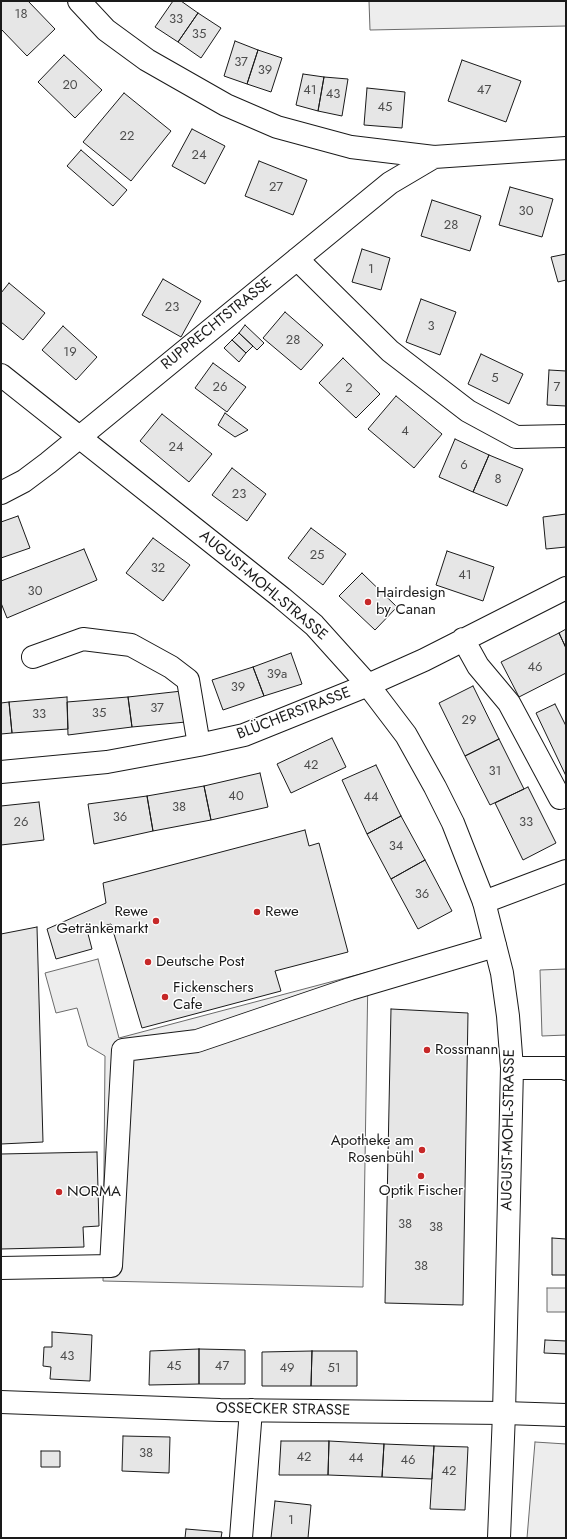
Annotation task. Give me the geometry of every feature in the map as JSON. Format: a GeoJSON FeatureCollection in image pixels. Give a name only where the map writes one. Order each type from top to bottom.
{"type":"FeatureCollection","features":[{"type":"Feature","properties":{"kind":"street"},"geometry":{"type":"LineString","coordinates":[[79,1],[106,30],[147,60],[233,108],[276,127],[350,147],[434,157],[566,148]]}},
{"type":"Feature","properties":{"kind":"street","name":"RUPPRECHTSTRASSE"},"geometry":{"type":"LineString","coordinates":[[1,493],[24,481],[80,437],[390,183],[434,157]]}},
{"type":"Feature","properties":{"kind":"street"},"geometry":{"type":"LineString","coordinates":[[297,259],[390,350],[468,411],[516,437],[566,436]]}},
{"type":"Feature","properties":{"kind":"street","name":"AUGUST-MOHL-STRASSE"},"geometry":{"type":"LineString","coordinates":[[1,375],[314,625],[349,662],[406,735],[436,787],[453,823],[484,902],[502,973],[508,1016],[512,1068],[504,1413],[499,1538]]}},
{"type":"Feature","properties":{"kind":"street","name":"BLÜCHERSTRASSE"},"geometry":{"type":"LineString","coordinates":[[1,772],[106,762],[227,740],[263,728],[368,685],[424,660],[566,588]]}},
{"type":"Feature","properties":{"kind":"street"},"geometry":{"type":"LineString","coordinates":[[33,657],[83,639],[131,645],[171,667],[188,680],[199,745]]}},
{"type":"Feature","properties":{"kind":"street"},"geometry":{"type":"LineString","coordinates":[[463,639],[478,666],[509,703],[560,798]]}},
{"type":"Feature","properties":{"kind":"street"},"geometry":{"type":"LineString","coordinates":[[484,902],[566,871]]}},
{"type":"Feature","properties":{"kind":"street"},"geometry":{"type":"LineString","coordinates":[[1,1268],[111,1266],[123,1050],[197,1041],[350,989],[495,946]]}},
{"type":"Feature","properties":{"kind":"street"},"geometry":{"type":"LineString","coordinates":[[512,1068],[566,1069]]}},
{"type":"Feature","properties":{"kind":"street","name":"OSSECKER STRASSE"},"geometry":{"type":"LineString","coordinates":[[1,1402],[214,1410],[566,1415]]}},
{"type":"Feature","properties":{"kind":"street"},"geometry":{"type":"LineString","coordinates":[[241,1538],[251,1410]]}},
{"type":"Feature","properties":{"kind":"shaded area"},"geometry":{"type":"Polygon","coordinates":[[[369,1],[566,1],[566,26],[370,30],[369,1]]]}},
{"type":"Feature","properties":{"kind":"shaded area"},"geometry":{"type":"Polygon","coordinates":[[[98,959],[119,1038],[368,972],[363,1287],[103,1281],[105,1056],[88,1046],[77,1008],[56,1013],[45,973],[98,959]]]}},
{"type":"Feature","properties":{"kind":"shaded area"},"geometry":{"type":"Polygon","coordinates":[[[566,969],[566,1035],[542,1036],[540,970],[566,969]]]}},
{"type":"Feature","properties":{"kind":"shaded area"},"geometry":{"type":"Polygon","coordinates":[[[547,1288],[566,1288],[566,1312],[547,1312],[547,1288]]]}},
{"type":"Feature","properties":{"kind":"shaded area"},"geometry":{"type":"Polygon","coordinates":[[[535,1442],[566,1444],[566,1538],[527,1538],[535,1442]]]}},
{"type":"Feature","properties":{"kind":"building"},"geometry":{"type":"Polygon","coordinates":[[[1,1],[28,1],[55,29],[27,56],[1,29],[1,1]]]}},
{"type":"Feature","properties":{"kind":"building"},"geometry":{"type":"Polygon","coordinates":[[[173,1],[181,1],[198,13],[178,42],[155,27],[173,1]]]}},
{"type":"Feature","properties":{"kind":"building"},"geometry":{"type":"Polygon","coordinates":[[[198,13],[221,28],[201,58],[178,42],[198,13]]]}},
{"type":"Feature","properties":{"kind":"building"},"geometry":{"type":"Polygon","coordinates":[[[235,41],[258,50],[247,84],[224,76],[235,41]]]}},
{"type":"Feature","properties":{"kind":"building"},"geometry":{"type":"Polygon","coordinates":[[[258,50],[282,58],[271,92],[247,84],[258,50]]]}},
{"type":"Feature","properties":{"kind":"building"},"geometry":{"type":"Polygon","coordinates":[[[64,55],[102,90],[75,118],[38,82],[64,55]]]}},
{"type":"Feature","properties":{"kind":"building"},"geometry":{"type":"Polygon","coordinates":[[[462,60],[521,81],[506,122],[448,101],[462,60]]]}},
{"type":"Feature","properties":{"kind":"building"},"geometry":{"type":"Polygon","coordinates":[[[303,74],[324,77],[318,111],[296,105],[303,74]]]}},
{"type":"Feature","properties":{"kind":"building"},"geometry":{"type":"Polygon","coordinates":[[[324,77],[348,79],[342,116],[318,111],[324,77]]]}},
{"type":"Feature","properties":{"kind":"building"},"geometry":{"type":"Polygon","coordinates":[[[367,88],[405,92],[402,128],[364,125],[367,88]]]}},
{"type":"Feature","properties":{"kind":"building"},"geometry":{"type":"Polygon","coordinates":[[[124,93],[171,131],[131,181],[83,142],[124,93]]]}},
{"type":"Feature","properties":{"kind":"building"},"geometry":{"type":"Polygon","coordinates":[[[192,129],[225,146],[205,184],[172,166],[192,129]]]}},
{"type":"Feature","properties":{"kind":"building"},"geometry":{"type":"Polygon","coordinates":[[[81,150],[127,190],[113,206],[67,166],[81,150]]]}},
{"type":"Feature","properties":{"kind":"building"},"geometry":{"type":"Polygon","coordinates":[[[259,161],[307,180],[293,215],[245,196],[259,161]]]}},
{"type":"Feature","properties":{"kind":"building"},"geometry":{"type":"Polygon","coordinates":[[[510,187],[553,199],[542,237],[499,225],[510,187]]]}},
{"type":"Feature","properties":{"kind":"building"},"geometry":{"type":"Polygon","coordinates":[[[432,200],[481,216],[470,251],[421,236],[432,200]]]}},
{"type":"Feature","properties":{"kind":"building"},"geometry":{"type":"Polygon","coordinates":[[[362,249],[390,258],[381,290],[352,282],[362,249]]]}},
{"type":"Feature","properties":{"kind":"building"},"geometry":{"type":"Polygon","coordinates":[[[566,254],[566,280],[558,282],[551,257],[566,254]]]}},
{"type":"Feature","properties":{"kind":"building"},"geometry":{"type":"Polygon","coordinates":[[[163,279],[201,301],[181,337],[142,315],[163,279]]]}},
{"type":"Feature","properties":{"kind":"building"},"geometry":{"type":"Polygon","coordinates":[[[9,283],[45,313],[23,340],[1,322],[1,293],[9,283]]]}},
{"type":"Feature","properties":{"kind":"building"},"geometry":{"type":"Polygon","coordinates":[[[421,299],[456,312],[440,355],[406,342],[421,299]]]}},
{"type":"Feature","properties":{"kind":"building"},"geometry":{"type":"Polygon","coordinates":[[[285,312],[323,345],[301,370],[263,338],[285,312]]]}},
{"type":"Feature","properties":{"kind":"building"},"geometry":{"type":"Polygon","coordinates":[[[245,325],[264,343],[257,350],[239,333],[245,325]]]}},
{"type":"Feature","properties":{"kind":"building"},"geometry":{"type":"Polygon","coordinates":[[[63,326],[97,357],[76,380],[42,350],[63,326]]]}},
{"type":"Feature","properties":{"kind":"building"},"geometry":{"type":"Polygon","coordinates":[[[239,333],[253,346],[246,353],[232,340],[239,333]]]}},
{"type":"Feature","properties":{"kind":"building"},"geometry":{"type":"Polygon","coordinates":[[[232,340],[246,353],[239,362],[224,348],[232,340]]]}},
{"type":"Feature","properties":{"kind":"building"},"geometry":{"type":"Polygon","coordinates":[[[481,354],[523,374],[509,404],[468,384],[481,354]]]}},
{"type":"Feature","properties":{"kind":"building"},"geometry":{"type":"Polygon","coordinates":[[[343,358],[380,394],[356,418],[319,383],[343,358]]]}},
{"type":"Feature","properties":{"kind":"building"},"geometry":{"type":"Polygon","coordinates":[[[213,363],[246,387],[227,412],[195,388],[213,363]]]}},
{"type":"Feature","properties":{"kind":"building"},"geometry":{"type":"Polygon","coordinates":[[[549,370],[566,371],[566,406],[547,405],[549,370]]]}},
{"type":"Feature","properties":{"kind":"building"},"geometry":{"type":"Polygon","coordinates":[[[396,396],[442,434],[414,468],[368,429],[396,396]]]}},
{"type":"Feature","properties":{"kind":"building"},"geometry":{"type":"Polygon","coordinates":[[[225,413],[248,430],[235,437],[218,425],[225,413]]]}},
{"type":"Feature","properties":{"kind":"building"},"geometry":{"type":"Polygon","coordinates":[[[162,414],[212,454],[189,482],[140,441],[162,414]]]}},
{"type":"Feature","properties":{"kind":"building"},"geometry":{"type":"Polygon","coordinates":[[[455,439],[489,455],[473,492],[439,477],[455,439]]]}},
{"type":"Feature","properties":{"kind":"building"},"geometry":{"type":"Polygon","coordinates":[[[489,455],[523,469],[507,506],[473,492],[489,455]]]}},
{"type":"Feature","properties":{"kind":"building"},"geometry":{"type":"Polygon","coordinates":[[[232,468],[266,494],[247,521],[212,495],[232,468]]]}},
{"type":"Feature","properties":{"kind":"building"},"geometry":{"type":"Polygon","coordinates":[[[566,514],[566,547],[546,549],[543,517],[566,514]]]}},
{"type":"Feature","properties":{"kind":"building"},"geometry":{"type":"Polygon","coordinates":[[[18,516],[30,548],[1,558],[1,522],[18,516]]]}},
{"type":"Feature","properties":{"kind":"building"},"geometry":{"type":"Polygon","coordinates":[[[311,528],[346,554],[323,585],[288,558],[311,528]]]}},
{"type":"Feature","properties":{"kind":"building"},"geometry":{"type":"Polygon","coordinates":[[[153,538],[190,565],[163,601],[126,573],[153,538]]]}},
{"type":"Feature","properties":{"kind":"building"},"geometry":{"type":"Polygon","coordinates":[[[84,549],[97,580],[7,618],[1,603],[1,581],[84,549]]]}},
{"type":"Feature","properties":{"kind":"building"},"geometry":{"type":"Polygon","coordinates":[[[447,551],[494,567],[483,601],[436,585],[447,551]]]}},
{"type":"Feature","properties":{"kind":"building"},"geometry":{"type":"Polygon","coordinates":[[[362,573],[397,607],[375,630],[339,596],[362,573]]]}},
{"type":"Feature","properties":{"kind":"building"},"geometry":{"type":"Polygon","coordinates":[[[566,629],[566,648],[559,633],[566,629]]]}},
{"type":"Feature","properties":{"kind":"building"},"geometry":{"type":"Polygon","coordinates":[[[559,633],[566,648],[566,673],[519,697],[501,662],[559,633]]]}},
{"type":"Feature","properties":{"kind":"building"},"geometry":{"type":"Polygon","coordinates":[[[291,653],[302,684],[264,696],[253,667],[291,653]]]}},
{"type":"Feature","properties":{"kind":"building"},"geometry":{"type":"Polygon","coordinates":[[[253,667],[264,696],[223,710],[212,680],[253,667]]]}},
{"type":"Feature","properties":{"kind":"building"},"geometry":{"type":"Polygon","coordinates":[[[473,686],[499,739],[465,756],[439,703],[473,686]]]}},
{"type":"Feature","properties":{"kind":"building"},"geometry":{"type":"Polygon","coordinates":[[[182,691],[186,722],[132,727],[128,697],[182,691]]]}},
{"type":"Feature","properties":{"kind":"building"},"geometry":{"type":"Polygon","coordinates":[[[67,697],[68,729],[12,733],[9,702],[67,697]]]}},
{"type":"Feature","properties":{"kind":"building"},"geometry":{"type":"Polygon","coordinates":[[[128,697],[132,727],[68,735],[67,702],[128,697]]]}},
{"type":"Feature","properties":{"kind":"building"},"geometry":{"type":"Polygon","coordinates":[[[9,702],[12,733],[1,734],[1,703],[9,702]]]}},
{"type":"Feature","properties":{"kind":"building"},"geometry":{"type":"Polygon","coordinates":[[[555,704],[566,726],[566,776],[536,713],[555,704]]]}},
{"type":"Feature","properties":{"kind":"building"},"geometry":{"type":"Polygon","coordinates":[[[332,738],[346,767],[291,793],[277,764],[332,738]]]}},
{"type":"Feature","properties":{"kind":"building"},"geometry":{"type":"Polygon","coordinates":[[[499,739],[524,789],[490,805],[465,756],[499,739]]]}},
{"type":"Feature","properties":{"kind":"building"},"geometry":{"type":"Polygon","coordinates":[[[376,765],[401,816],[367,834],[342,780],[376,765]]]}},
{"type":"Feature","properties":{"kind":"building"},"geometry":{"type":"Polygon","coordinates":[[[260,773],[268,807],[211,820],[204,786],[260,773]]]}},
{"type":"Feature","properties":{"kind":"building"},"geometry":{"type":"Polygon","coordinates":[[[204,786],[211,820],[153,831],[147,796],[204,786]]]}},
{"type":"Feature","properties":{"kind":"building"},"geometry":{"type":"Polygon","coordinates":[[[528,787],[556,843],[523,860],[495,803],[528,787]]]}},
{"type":"Feature","properties":{"kind":"building"},"geometry":{"type":"Polygon","coordinates":[[[147,796],[153,831],[94,844],[88,804],[147,796]]]}},
{"type":"Feature","properties":{"kind":"building"},"geometry":{"type":"Polygon","coordinates":[[[39,802],[44,840],[1,845],[1,806],[39,802]]]}},
{"type":"Feature","properties":{"kind":"building"},"geometry":{"type":"Polygon","coordinates":[[[401,816],[425,860],[391,879],[367,834],[401,816]]]}},
{"type":"Feature","properties":{"kind":"building"},"geometry":{"type":"Polygon","coordinates":[[[305,830],[309,846],[319,843],[348,952],[275,971],[281,991],[142,1028],[111,924],[87,930],[92,949],[56,959],[47,929],[106,903],[103,883],[305,830]]]}},
{"type":"Feature","properties":{"kind":"building"},"geometry":{"type":"Polygon","coordinates":[[[425,860],[452,911],[418,929],[391,879],[425,860]]]}},
{"type":"Feature","properties":{"kind":"building"},"geometry":{"type":"Polygon","coordinates":[[[37,927],[43,1142],[1,1144],[1,934],[37,927]]]}},
{"type":"Feature","properties":{"kind":"building"},"geometry":{"type":"Polygon","coordinates":[[[391,1009],[468,1013],[463,1305],[385,1303],[391,1009]]]}},
{"type":"Feature","properties":{"kind":"building"},"geometry":{"type":"Polygon","coordinates":[[[97,1152],[99,1226],[83,1227],[84,1247],[1,1249],[1,1154],[97,1152]]]}},
{"type":"Feature","properties":{"kind":"building"},"geometry":{"type":"Polygon","coordinates":[[[552,1238],[566,1239],[566,1275],[552,1275],[552,1238]]]}},
{"type":"Feature","properties":{"kind":"building"},"geometry":{"type":"Polygon","coordinates":[[[52,1332],[92,1335],[90,1381],[50,1379],[51,1367],[43,1366],[44,1347],[52,1347],[52,1332]]]}},
{"type":"Feature","properties":{"kind":"building"},"geometry":{"type":"Polygon","coordinates":[[[545,1340],[566,1341],[566,1354],[544,1353],[545,1340]]]}},
{"type":"Feature","properties":{"kind":"building"},"geometry":{"type":"Polygon","coordinates":[[[199,1349],[199,1384],[149,1385],[150,1351],[199,1349]]]}},
{"type":"Feature","properties":{"kind":"building"},"geometry":{"type":"Polygon","coordinates":[[[199,1349],[245,1350],[245,1384],[199,1384],[199,1349]]]}},
{"type":"Feature","properties":{"kind":"building"},"geometry":{"type":"Polygon","coordinates":[[[312,1351],[357,1351],[357,1386],[311,1386],[312,1351]]]}},
{"type":"Feature","properties":{"kind":"building"},"geometry":{"type":"Polygon","coordinates":[[[312,1351],[311,1386],[262,1386],[262,1352],[312,1351]]]}},
{"type":"Feature","properties":{"kind":"building"},"geometry":{"type":"Polygon","coordinates":[[[123,1436],[170,1437],[169,1473],[122,1471],[123,1436]]]}},
{"type":"Feature","properties":{"kind":"building"},"geometry":{"type":"Polygon","coordinates":[[[281,1441],[329,1441],[328,1475],[279,1475],[281,1441]]]}},
{"type":"Feature","properties":{"kind":"building"},"geometry":{"type":"Polygon","coordinates":[[[329,1441],[384,1444],[382,1477],[328,1475],[329,1441]]]}},
{"type":"Feature","properties":{"kind":"building"},"geometry":{"type":"Polygon","coordinates":[[[384,1444],[434,1446],[432,1479],[382,1477],[384,1444]]]}},
{"type":"Feature","properties":{"kind":"building"},"geometry":{"type":"Polygon","coordinates":[[[434,1446],[468,1447],[465,1510],[430,1509],[434,1446]]]}},
{"type":"Feature","properties":{"kind":"building"},"geometry":{"type":"Polygon","coordinates":[[[41,1451],[60,1451],[60,1467],[41,1467],[41,1451]]]}},
{"type":"Feature","properties":{"kind":"building"},"geometry":{"type":"Polygon","coordinates":[[[275,1501],[311,1505],[308,1538],[271,1538],[275,1501]]]}},
{"type":"Feature","properties":{"kind":"building"},"geometry":{"type":"Polygon","coordinates":[[[186,1529],[222,1532],[221,1538],[185,1538],[186,1529]]]}},
{"type":"Feature","properties":{"kind":"place","name":"Hairdesign by Canan"},"geometry":{"type":"Point","coordinates":[368,602]}},
{"type":"Feature","properties":{"kind":"place","name":"Rewe"},"geometry":{"type":"Point","coordinates":[257,912]}},
{"type":"Feature","properties":{"kind":"place","name":"Rewe Getränkemarkt"},"geometry":{"type":"Point","coordinates":[156,921]}},
{"type":"Feature","properties":{"kind":"place","name":"Deutsche Post"},"geometry":{"type":"Point","coordinates":[148,962]}},
{"type":"Feature","properties":{"kind":"place","name":"Fickenschers Cafe"},"geometry":{"type":"Point","coordinates":[165,997]}},
{"type":"Feature","properties":{"kind":"place","name":"Rossmann"},"geometry":{"type":"Point","coordinates":[427,1050]}},
{"type":"Feature","properties":{"kind":"place","name":"Apotheke am Rosenbühl"},"geometry":{"type":"Point","coordinates":[422,1150]}},
{"type":"Feature","properties":{"kind":"place","name":"Optik Fischer"},"geometry":{"type":"Point","coordinates":[421,1176]}},
{"type":"Feature","properties":{"kind":"place","name":"NORMA"},"geometry":{"type":"Point","coordinates":[59,1192]}}]}
